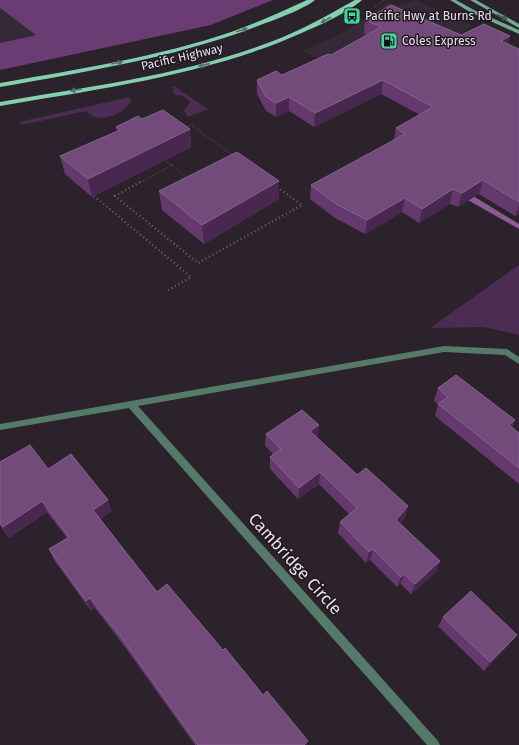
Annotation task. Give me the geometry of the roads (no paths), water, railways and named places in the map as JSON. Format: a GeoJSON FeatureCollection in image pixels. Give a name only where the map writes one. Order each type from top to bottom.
{"type":"FeatureCollection","features":[{"type":"Feature","properties":{"kind":"main road","name":"Pacific Highway"},"geometry":{"type":"LineString","coordinates":[[0,85],[123,62],[200,44],[255,26],[312,0]]}},
{"type":"Feature","properties":{"kind":"main road","name":"Pacific Highway"},"geometry":{"type":"LineString","coordinates":[[0,104],[142,78],[223,60],[271,45],[303,32],[359,0]]}},
{"type":"Feature","properties":{"kind":"street"},"geometry":{"type":"LineString","coordinates":[[449,0],[519,32]]}},
{"type":"Feature","properties":{"kind":"street"},"geometry":{"type":"LineString","coordinates":[[452,0],[460,5]]}},
{"type":"Feature","properties":{"kind":"street"},"geometry":{"type":"LineString","coordinates":[[472,0],[519,26]]}},
{"type":"Feature","properties":{"kind":"street"},"geometry":{"type":"LineString","coordinates":[[0,427],[444,349],[507,352],[519,361]]}},
{"type":"Feature","properties":{"kind":"street","name":"Cambridge Circle"},"geometry":{"type":"LineString","coordinates":[[132,404],[434,745]]}},
{"type":"Feature","properties":{"kind":"waterway"},"geometry":{"type":"LineString","coordinates":[[462,193],[519,227]]}},
{"type":"Feature","properties":{"kind":"place","name":"Pacific Hwy at Burns Rd"},"geometry":{"type":"Point","coordinates":[352,16]}},
{"type":"Feature","properties":{"kind":"place","name":"Coles Express"},"geometry":{"type":"Point","coordinates":[389,41]}}]}
